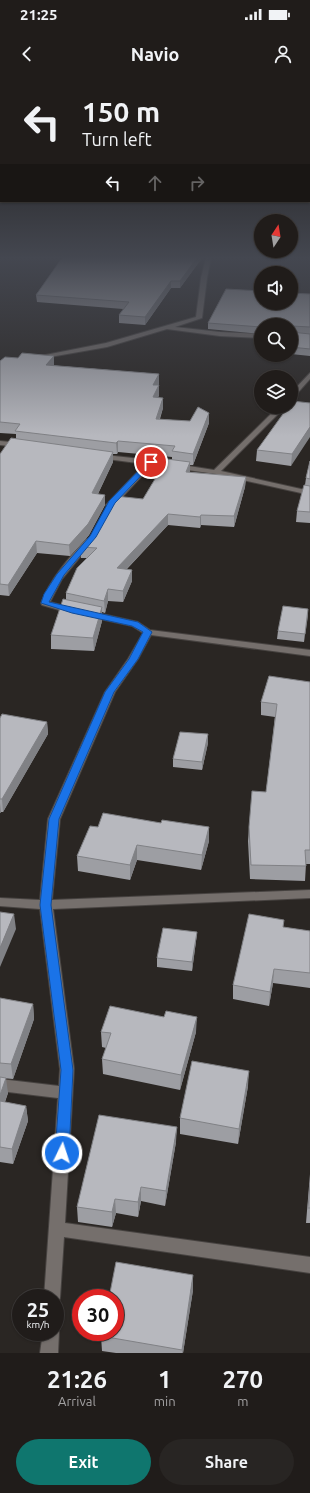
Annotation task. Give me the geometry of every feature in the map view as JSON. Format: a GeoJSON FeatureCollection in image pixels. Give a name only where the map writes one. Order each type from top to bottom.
{"type":"FeatureCollection","features":[{"type":"Feature","properties":{"kind":"street"},"geometry":{"type":"LineString","coordinates":[[26,359],[107,345],[199,317]]}},
{"type":"Feature","properties":{"kind":"street"},"geometry":{"type":"LineString","coordinates":[[164,327],[220,334],[254,336]]}},
{"type":"Feature","properties":{"kind":"street"},"geometry":{"type":"LineString","coordinates":[[298,389],[310,375]]}},
{"type":"Feature","properties":{"kind":"street"},"geometry":{"type":"LineString","coordinates":[[216,472],[275,414]]}},
{"type":"Feature","properties":{"kind":"street"},"geometry":{"type":"LineString","coordinates":[[0,442],[28,446]]}},
{"type":"Feature","properties":{"kind":"street"},"geometry":{"type":"LineString","coordinates":[[90,454],[216,472],[310,494]]}},
{"type":"Feature","properties":{"kind":"street"},"geometry":{"type":"LineString","coordinates":[[104,516],[112,502],[151,462]]}},
{"type":"Feature","properties":{"kind":"street"},"geometry":{"type":"LineString","coordinates":[[96,530],[61,574],[48,594],[45,603],[72,611],[108,617],[135,624],[148,632],[310,653]]}},
{"type":"Feature","properties":{"kind":"street"},"geometry":{"type":"LineString","coordinates":[[53,1289],[67,1070],[46,905],[54,819],[110,692],[133,659],[148,632]]}},
{"type":"Feature","properties":{"kind":"street"},"geometry":{"type":"LineString","coordinates":[[0,902],[46,905],[310,894]]}},
{"type":"Feature","properties":{"kind":"street"},"geometry":{"type":"LineString","coordinates":[[0,1085],[66,1093]]}},
{"type":"Feature","properties":{"kind":"street"},"geometry":{"type":"LineString","coordinates":[[57,1229],[310,1265]]}},
{"type":"Feature","properties":{"kind":"street"},"geometry":{"type":"LineString","coordinates":[[49,1353],[50,1341]]}},
{"type":"Feature","properties":{"kind":"building"},"geometry":{"type":"Polygon","coordinates":[[[211,317],[310,317],[310,327],[298,326],[298,318],[254,318],[254,326],[208,323],[211,317]]]}},
{"type":"Feature","properties":{"kind":"building"},"geometry":{"type":"Polygon","coordinates":[[[298,333],[310,334],[310,349],[298,348],[298,333]]]}},
{"type":"Feature","properties":{"kind":"building"},"geometry":{"type":"Polygon","coordinates":[[[22,353],[54,356],[46,365],[159,374],[153,385],[159,385],[153,397],[163,398],[156,419],[190,421],[198,407],[209,413],[193,454],[172,451],[175,446],[118,441],[116,443],[15,431],[20,424],[0,422],[0,361],[5,357],[18,358],[22,353]]]}},
{"type":"Feature","properties":{"kind":"building"},"geometry":{"type":"Polygon","coordinates":[[[298,402],[310,403],[310,427],[292,454],[257,450],[283,414],[298,414],[298,402]]]}},
{"type":"Feature","properties":{"kind":"building"},"geometry":{"type":"Polygon","coordinates":[[[11,438],[113,452],[92,493],[105,495],[88,524],[69,545],[36,541],[8,585],[0,584],[0,454],[11,438]]]}},
{"type":"Feature","properties":{"kind":"building"},"geometry":{"type":"Polygon","coordinates":[[[167,459],[190,462],[186,472],[246,477],[234,516],[201,515],[200,517],[168,514],[117,568],[132,570],[123,591],[108,589],[104,601],[66,593],[77,568],[97,548],[81,547],[98,527],[115,496],[143,499],[167,459]]]}},
{"type":"Feature","properties":{"kind":"building"},"geometry":{"type":"Polygon","coordinates":[[[310,461],[310,479],[306,478],[310,461]]]}},
{"type":"Feature","properties":{"kind":"building"},"geometry":{"type":"Polygon","coordinates":[[[304,485],[310,486],[310,512],[297,511],[304,485]]]}},
{"type":"Feature","properties":{"kind":"building"},"geometry":{"type":"Polygon","coordinates":[[[63,599],[102,607],[93,638],[51,635],[63,599]]]}},
{"type":"Feature","properties":{"kind":"building"},"geometry":{"type":"Polygon","coordinates":[[[283,606],[308,609],[305,634],[278,631],[283,606]]]}},
{"type":"Feature","properties":{"kind":"building"},"geometry":{"type":"Polygon","coordinates":[[[269,676],[310,682],[310,850],[305,850],[306,866],[251,865],[249,827],[252,791],[266,792],[277,704],[261,702],[269,676]]]}},
{"type":"Feature","properties":{"kind":"building"},"geometry":{"type":"Polygon","coordinates":[[[2,714],[47,722],[2,799],[0,799],[0,718],[2,714]]]}},
{"type":"Feature","properties":{"kind":"building"},"geometry":{"type":"Polygon","coordinates":[[[180,732],[208,734],[202,762],[173,759],[180,732]]]}},
{"type":"Feature","properties":{"kind":"building"},"geometry":{"type":"Polygon","coordinates":[[[103,813],[161,823],[162,820],[209,827],[202,855],[137,845],[130,865],[77,856],[90,826],[98,827],[103,813]]]}},
{"type":"Feature","properties":{"kind":"building"},"geometry":{"type":"Polygon","coordinates":[[[0,912],[14,914],[0,948],[0,912]]]}},
{"type":"Feature","properties":{"kind":"building"},"geometry":{"type":"Polygon","coordinates":[[[249,914],[284,920],[283,927],[310,931],[310,973],[274,969],[270,992],[233,985],[249,914]]]}},
{"type":"Feature","properties":{"kind":"building"},"geometry":{"type":"Polygon","coordinates":[[[163,928],[197,932],[192,962],[157,958],[163,928]]]}},
{"type":"Feature","properties":{"kind":"building"},"geometry":{"type":"Polygon","coordinates":[[[0,998],[33,1004],[11,1064],[0,1063],[0,998]]]}},
{"type":"Feature","properties":{"kind":"building"},"geometry":{"type":"Polygon","coordinates":[[[110,1006],[164,1017],[166,1011],[197,1017],[181,1075],[102,1059],[111,1033],[101,1032],[110,1006]]]}},
{"type":"Feature","properties":{"kind":"building"},"geometry":{"type":"Polygon","coordinates":[[[192,1061],[249,1071],[239,1129],[180,1118],[192,1061]]]}},
{"type":"Feature","properties":{"kind":"building"},"geometry":{"type":"Polygon","coordinates":[[[0,1077],[6,1078],[0,1095],[0,1077]]]}},
{"type":"Feature","properties":{"kind":"building"},"geometry":{"type":"Polygon","coordinates":[[[0,1101],[26,1106],[12,1149],[0,1147],[0,1101]]]}},
{"type":"Feature","properties":{"kind":"building"},"geometry":{"type":"Polygon","coordinates":[[[99,1115],[177,1127],[166,1191],[141,1187],[138,1202],[115,1199],[112,1212],[77,1207],[99,1115]]]}},
{"type":"Feature","properties":{"kind":"building"},"geometry":{"type":"Polygon","coordinates":[[[310,1184],[310,1208],[308,1208],[310,1184]]]}},
{"type":"Feature","properties":{"kind":"building"},"geometry":{"type":"Polygon","coordinates":[[[116,1262],[193,1275],[182,1350],[124,1340],[124,1289],[111,1289],[116,1262]]]}},
{"type":"Feature","properties":{"kind":"route"},"geometry":{"type":"LineString","coordinates":[[62,1153],[67,1070],[46,905],[54,819],[110,692],[133,659],[148,632],[135,624],[108,617],[72,611],[45,603],[48,594],[61,574],[93,537],[112,502],[151,462]]}}]}
